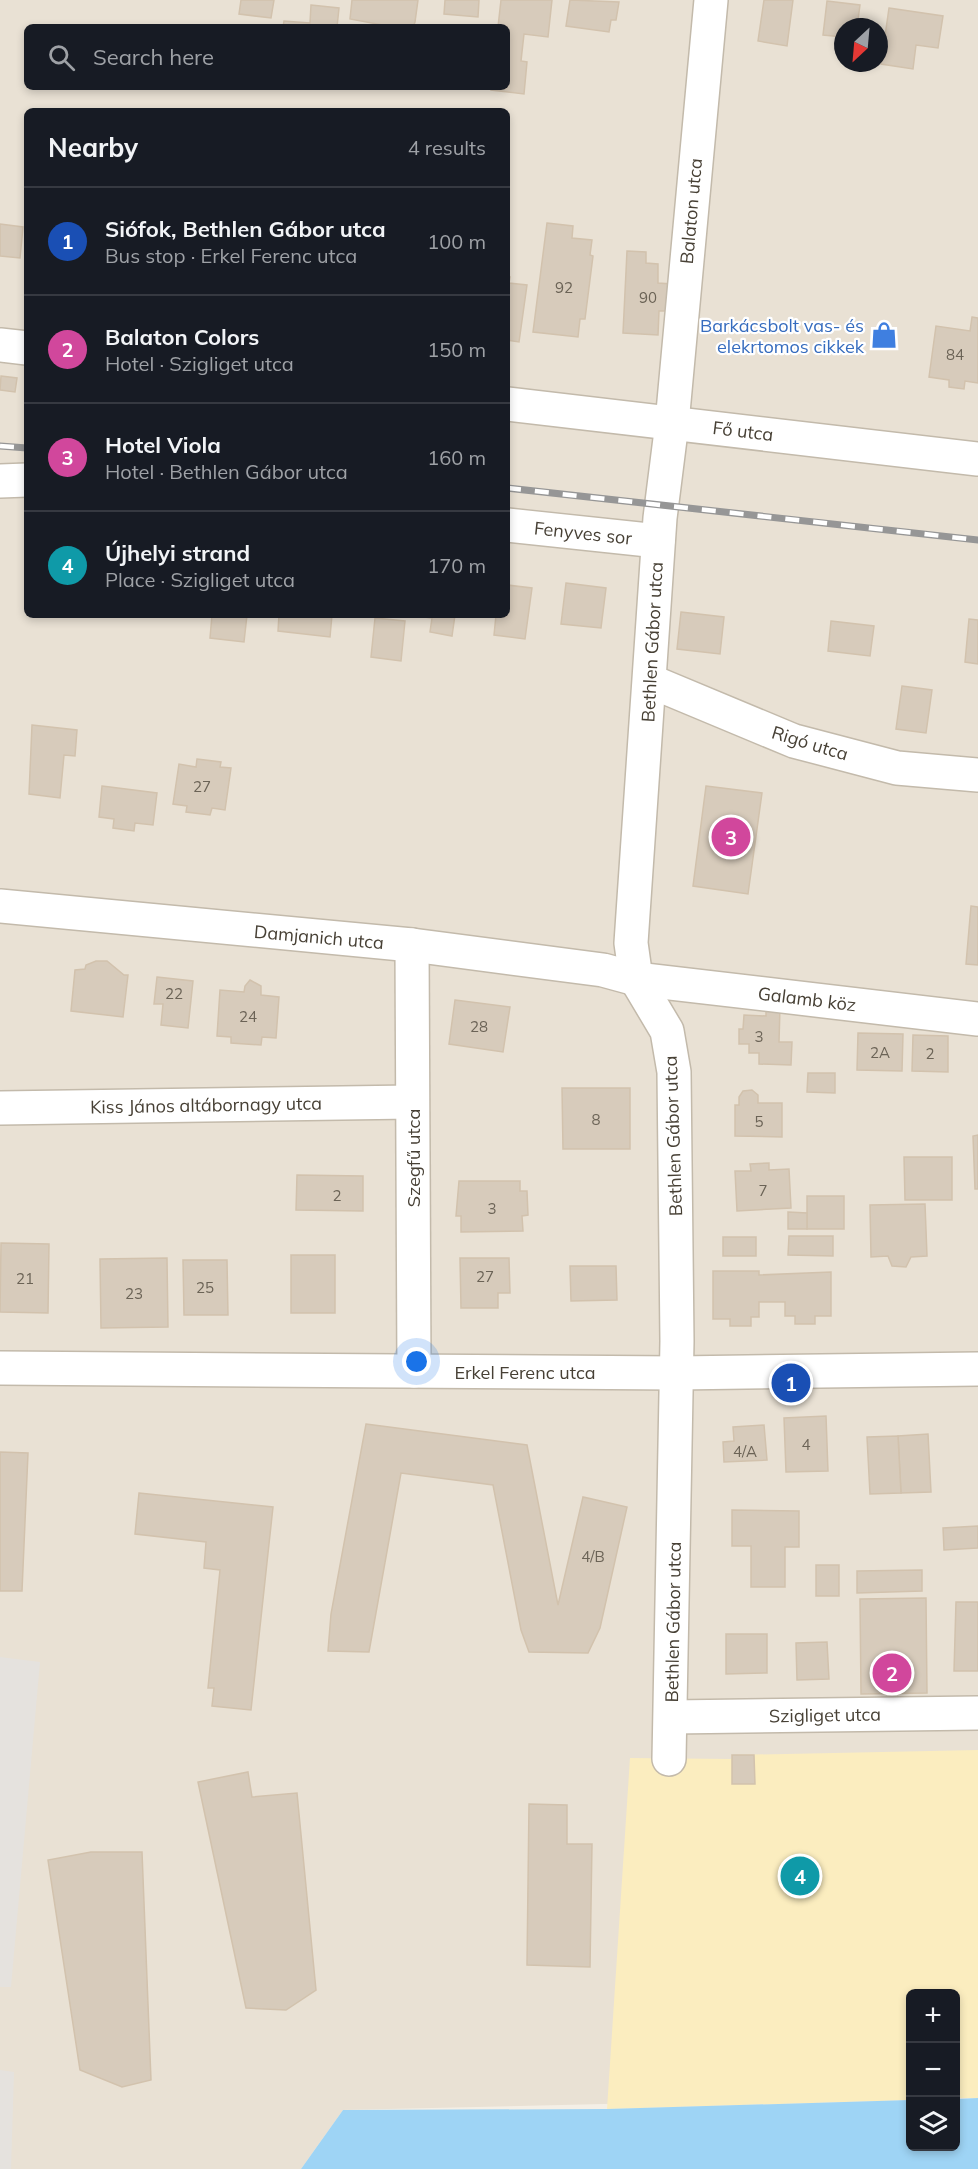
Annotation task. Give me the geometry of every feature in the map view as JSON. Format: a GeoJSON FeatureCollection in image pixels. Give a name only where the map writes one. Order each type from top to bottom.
{"type":"FeatureCollection","features":[{"type":"Feature","properties":{"kind":"street","name":"Balaton utca"},"geometry":{"type":"LineString","coordinates":[[672,423],[711,0]]}},
{"type":"Feature","properties":{"kind":"street"},"geometry":{"type":"LineString","coordinates":[[0,345],[24,348]]}},
{"type":"Feature","properties":{"kind":"street","name":"Fő utca"},"geometry":{"type":"LineString","coordinates":[[510,404],[978,459]]}},
{"type":"Feature","properties":{"kind":"street","name":"Bethlen Gábor utca"},"geometry":{"type":"LineString","coordinates":[[669,1759],[672,1717],[677,1373],[674,1072],[667,1031],[636,979],[631,944],[658,541],[672,423]]}},
{"type":"Feature","properties":{"kind":"street"},"geometry":{"type":"LineString","coordinates":[[0,481],[24,480]]}},
{"type":"Feature","properties":{"kind":"street","name":"Fenyves sor"},"geometry":{"type":"LineString","coordinates":[[510,525],[658,541]]}},
{"type":"Feature","properties":{"kind":"street","name":"Rigó utca"},"geometry":{"type":"LineString","coordinates":[[650,681],[794,741],[897,768],[978,775]]}},
{"type":"Feature","properties":{"kind":"street","name":"Damjanich utca"},"geometry":{"type":"LineString","coordinates":[[0,906],[412,945],[603,970],[636,979]]}},
{"type":"Feature","properties":{"kind":"street","name":"Szegfű utca"},"geometry":{"type":"LineString","coordinates":[[412,945],[414,1371]]}},
{"type":"Feature","properties":{"kind":"street","name":"Galamb köz"},"geometry":{"type":"LineString","coordinates":[[636,979],[978,1019]]}},
{"type":"Feature","properties":{"kind":"street","name":"Kiss János altábornagy utca"},"geometry":{"type":"LineString","coordinates":[[0,1108],[412,1102]]}},
{"type":"Feature","properties":{"kind":"street","name":"Erkel Ferenc utca"},"geometry":{"type":"LineString","coordinates":[[0,1368],[677,1373],[978,1369]]}},
{"type":"Feature","properties":{"kind":"street","name":"Szigliget utca"},"geometry":{"type":"LineString","coordinates":[[672,1717],[978,1713]]}},
{"type":"Feature","properties":{"kind":"shaded area"},"geometry":{"type":"Polygon","coordinates":[[[0,0],[978,0],[978,2095],[960,2012],[960,1989],[906,1989],[906,2097],[343,2110],[301,2169],[0,2169],[0,0]]]}},
{"type":"Feature","properties":{"kind":"shaded area"},"geometry":{"type":"Polygon","coordinates":[[[0,1657],[40,1662],[11,1987],[0,1987],[0,1657]]]}},
{"type":"Feature","properties":{"kind":"shaded area"},"geometry":{"type":"Polygon","coordinates":[[[0,2070],[14,2072],[11,2169],[0,2169],[0,2070]]]}},
{"type":"Feature","properties":{"kind":"sand"},"geometry":{"type":"Polygon","coordinates":[[[978,1750],[978,2098],[960,2098],[960,1989],[906,1989],[906,2100],[607,2109],[630,1758],[731,1759],[732,1755],[978,1750]]]}},
{"type":"Feature","properties":{"kind":"water"},"geometry":{"type":"Polygon","coordinates":[[[978,2098],[978,2169],[301,2169],[343,2110],[607,2109],[906,2100],[906,2151],[960,2151],[960,2099],[978,2098]]]}},
{"type":"Feature","properties":{"kind":"building"},"geometry":{"type":"Polygon","coordinates":[[[241,0],[274,0],[271,18],[239,14],[241,0]]]}},
{"type":"Feature","properties":{"kind":"building"},"geometry":{"type":"Polygon","coordinates":[[[352,0],[418,0],[414,24],[377,24],[350,19],[352,0]]]}},
{"type":"Feature","properties":{"kind":"building"},"geometry":{"type":"Polygon","coordinates":[[[445,0],[479,0],[478,17],[444,14],[445,0]]]}},
{"type":"Feature","properties":{"kind":"building"},"geometry":{"type":"Polygon","coordinates":[[[501,0],[552,0],[548,37],[524,34],[521,61],[527,62],[524,94],[491,90],[510,90],[510,24],[498,24],[501,0]]]}},
{"type":"Feature","properties":{"kind":"building"},"geometry":{"type":"Polygon","coordinates":[[[570,0],[619,2],[616,20],[611,20],[609,32],[566,26],[570,0]]]}},
{"type":"Feature","properties":{"kind":"building"},"geometry":{"type":"Polygon","coordinates":[[[764,0],[793,0],[787,46],[758,41],[764,0]]]}},
{"type":"Feature","properties":{"kind":"building"},"geometry":{"type":"Polygon","coordinates":[[[827,1],[860,5],[858,18],[834,18],[834,36],[823,35],[827,1]]]}},
{"type":"Feature","properties":{"kind":"building"},"geometry":{"type":"Polygon","coordinates":[[[311,5],[339,8],[337,24],[284,24],[284,21],[310,23],[311,5]]]}},
{"type":"Feature","properties":{"kind":"building"},"geometry":{"type":"Polygon","coordinates":[[[889,8],[943,16],[938,48],[916,45],[913,69],[888,65],[889,8]]]}},
{"type":"Feature","properties":{"kind":"building"},"geometry":{"type":"Polygon","coordinates":[[[547,223],[573,226],[572,238],[592,240],[590,255],[593,256],[585,319],[580,319],[578,337],[533,332],[547,223]]]}},
{"type":"Feature","properties":{"kind":"building"},"geometry":{"type":"Polygon","coordinates":[[[0,224],[23,227],[20,258],[0,256],[0,224]]]}},
{"type":"Feature","properties":{"kind":"building"},"geometry":{"type":"Polygon","coordinates":[[[627,251],[646,252],[646,263],[658,264],[658,283],[672,284],[670,311],[659,311],[658,335],[623,333],[627,251]]]}},
{"type":"Feature","properties":{"kind":"building"},"geometry":{"type":"Polygon","coordinates":[[[510,283],[527,285],[519,342],[510,340],[510,283]]]}},
{"type":"Feature","properties":{"kind":"building"},"geometry":{"type":"Polygon","coordinates":[[[972,317],[978,318],[978,383],[965,381],[964,389],[949,387],[949,380],[929,377],[936,326],[970,331],[972,317]]]}},
{"type":"Feature","properties":{"kind":"building"},"geometry":{"type":"Polygon","coordinates":[[[1,376],[17,378],[15,392],[0,390],[1,376]]]}},
{"type":"Feature","properties":{"kind":"building"},"geometry":{"type":"Polygon","coordinates":[[[566,583],[606,588],[601,628],[561,624],[566,583]]]}},
{"type":"Feature","properties":{"kind":"building"},"geometry":{"type":"Polygon","coordinates":[[[510,585],[532,588],[525,639],[494,635],[496,618],[510,618],[510,585]]]}},
{"type":"Feature","properties":{"kind":"building"},"geometry":{"type":"Polygon","coordinates":[[[681,612],[724,617],[720,654],[677,649],[681,612]]]}},
{"type":"Feature","properties":{"kind":"building"},"geometry":{"type":"Polygon","coordinates":[[[212,618],[247,618],[244,642],[210,638],[212,618]]]}},
{"type":"Feature","properties":{"kind":"building"},"geometry":{"type":"Polygon","coordinates":[[[279,618],[332,618],[330,637],[278,631],[279,618]]]}},
{"type":"Feature","properties":{"kind":"building"},"geometry":{"type":"Polygon","coordinates":[[[375,618],[405,621],[401,661],[371,657],[375,618]]]}},
{"type":"Feature","properties":{"kind":"building"},"geometry":{"type":"Polygon","coordinates":[[[432,618],[455,618],[452,636],[430,632],[432,618]]]}},
{"type":"Feature","properties":{"kind":"building"},"geometry":{"type":"Polygon","coordinates":[[[969,619],[978,620],[978,664],[965,662],[969,619]]]}},
{"type":"Feature","properties":{"kind":"building"},"geometry":{"type":"Polygon","coordinates":[[[831,621],[874,626],[870,656],[828,651],[831,621]]]}},
{"type":"Feature","properties":{"kind":"building"},"geometry":{"type":"Polygon","coordinates":[[[902,686],[932,690],[926,733],[896,729],[902,686]]]}},
{"type":"Feature","properties":{"kind":"building"},"geometry":{"type":"Polygon","coordinates":[[[32,725],[77,730],[75,756],[64,755],[60,798],[29,794],[32,725]]]}},
{"type":"Feature","properties":{"kind":"building"},"geometry":{"type":"Polygon","coordinates":[[[197,759],[221,762],[220,767],[231,768],[225,810],[212,808],[210,815],[186,812],[187,806],[173,804],[179,764],[196,767],[197,759]]]}},
{"type":"Feature","properties":{"kind":"building"},"geometry":{"type":"Polygon","coordinates":[[[102,786],[157,793],[153,825],[135,823],[134,831],[113,828],[114,819],[99,817],[102,786]]]}},
{"type":"Feature","properties":{"kind":"building"},"geometry":{"type":"Polygon","coordinates":[[[706,786],[762,793],[748,894],[693,886],[706,786]]]}},
{"type":"Feature","properties":{"kind":"building"},"geometry":{"type":"Polygon","coordinates":[[[971,906],[978,907],[978,965],[966,964],[971,906]]]}},
{"type":"Feature","properties":{"kind":"building"},"geometry":{"type":"Polygon","coordinates":[[[96,961],[107,961],[124,975],[128,975],[123,1017],[71,1011],[75,970],[85,969],[86,965],[96,961]]]}},
{"type":"Feature","properties":{"kind":"building"},"geometry":{"type":"Polygon","coordinates":[[[157,977],[193,981],[188,1028],[161,1025],[163,1004],[154,1004],[157,977]]]}},
{"type":"Feature","properties":{"kind":"building"},"geometry":{"type":"Polygon","coordinates":[[[250,980],[261,986],[261,995],[279,997],[276,1038],[262,1037],[261,1045],[231,1043],[231,1037],[217,1036],[220,990],[244,992],[250,980]]]}},
{"type":"Feature","properties":{"kind":"building"},"geometry":{"type":"Polygon","coordinates":[[[455,1000],[510,1007],[503,1052],[449,1044],[455,1000]]]}},
{"type":"Feature","properties":{"kind":"building"},"geometry":{"type":"Polygon","coordinates":[[[766,1007],[780,1007],[779,1042],[792,1042],[791,1065],[759,1064],[759,1053],[749,1053],[749,1044],[739,1044],[739,1029],[743,1029],[744,1015],[766,1016],[766,1007]]]}},
{"type":"Feature","properties":{"kind":"building"},"geometry":{"type":"Polygon","coordinates":[[[858,1033],[903,1034],[902,1071],[857,1070],[858,1033]]]}},
{"type":"Feature","properties":{"kind":"building"},"geometry":{"type":"Polygon","coordinates":[[[913,1035],[948,1036],[948,1072],[912,1071],[913,1035]]]}},
{"type":"Feature","properties":{"kind":"building"},"geometry":{"type":"Polygon","coordinates":[[[808,1073],[835,1073],[835,1093],[807,1092],[808,1073]]]}},
{"type":"Feature","properties":{"kind":"building"},"geometry":{"type":"Polygon","coordinates":[[[562,1088],[630,1088],[630,1149],[563,1149],[562,1088]]]}},
{"type":"Feature","properties":{"kind":"building"},"geometry":{"type":"Polygon","coordinates":[[[752,1090],[758,1095],[758,1103],[782,1103],[782,1137],[735,1136],[735,1105],[739,1105],[739,1097],[743,1091],[752,1090]]]}},
{"type":"Feature","properties":{"kind":"building"},"geometry":{"type":"Polygon","coordinates":[[[978,1135],[978,1189],[975,1189],[973,1136],[978,1135]]]}},
{"type":"Feature","properties":{"kind":"building"},"geometry":{"type":"Polygon","coordinates":[[[904,1157],[952,1157],[952,1200],[905,1200],[904,1157]]]}},
{"type":"Feature","properties":{"kind":"building"},"geometry":{"type":"Polygon","coordinates":[[[769,1163],[769,1170],[789,1169],[791,1208],[737,1211],[735,1171],[751,1171],[750,1164],[769,1163]]]}},
{"type":"Feature","properties":{"kind":"building"},"geometry":{"type":"Polygon","coordinates":[[[297,1175],[363,1176],[363,1211],[296,1210],[297,1175]]]}},
{"type":"Feature","properties":{"kind":"building"},"geometry":{"type":"Polygon","coordinates":[[[459,1181],[520,1181],[520,1191],[527,1191],[528,1215],[522,1216],[523,1231],[461,1232],[461,1216],[456,1216],[459,1181]]]}},
{"type":"Feature","properties":{"kind":"building"},"geometry":{"type":"Polygon","coordinates":[[[807,1196],[844,1196],[844,1229],[807,1229],[807,1196]]]}},
{"type":"Feature","properties":{"kind":"building"},"geometry":{"type":"Polygon","coordinates":[[[925,1204],[927,1256],[911,1257],[906,1267],[892,1266],[888,1256],[871,1257],[870,1205],[925,1204]]]}},
{"type":"Feature","properties":{"kind":"building"},"geometry":{"type":"Polygon","coordinates":[[[788,1212],[807,1213],[807,1229],[788,1229],[788,1212]]]}},
{"type":"Feature","properties":{"kind":"building"},"geometry":{"type":"Polygon","coordinates":[[[789,1236],[833,1236],[833,1256],[788,1255],[789,1236]]]}},
{"type":"Feature","properties":{"kind":"building"},"geometry":{"type":"Polygon","coordinates":[[[723,1237],[756,1237],[756,1256],[723,1256],[723,1237]]]}},
{"type":"Feature","properties":{"kind":"building"},"geometry":{"type":"Polygon","coordinates":[[[1,1243],[49,1244],[48,1313],[0,1312],[1,1243]]]}},
{"type":"Feature","properties":{"kind":"building"},"geometry":{"type":"Polygon","coordinates":[[[291,1255],[335,1255],[335,1313],[291,1313],[291,1255]]]}},
{"type":"Feature","properties":{"kind":"building"},"geometry":{"type":"Polygon","coordinates":[[[167,1258],[168,1327],[101,1328],[100,1259],[167,1258]]]}},
{"type":"Feature","properties":{"kind":"building"},"geometry":{"type":"Polygon","coordinates":[[[460,1258],[509,1258],[510,1293],[498,1293],[498,1308],[461,1308],[460,1258]]]}},
{"type":"Feature","properties":{"kind":"building"},"geometry":{"type":"Polygon","coordinates":[[[183,1260],[227,1260],[228,1315],[184,1315],[183,1260]]]}},
{"type":"Feature","properties":{"kind":"building"},"geometry":{"type":"Polygon","coordinates":[[[570,1266],[616,1266],[617,1300],[571,1301],[570,1266]]]}},
{"type":"Feature","properties":{"kind":"building"},"geometry":{"type":"Polygon","coordinates":[[[713,1271],[759,1271],[759,1275],[831,1272],[831,1316],[815,1316],[815,1324],[795,1324],[795,1316],[785,1316],[785,1302],[759,1302],[759,1317],[751,1317],[751,1326],[730,1326],[730,1319],[713,1319],[713,1271]]]}},
{"type":"Feature","properties":{"kind":"building"},"geometry":{"type":"Polygon","coordinates":[[[826,1416],[828,1471],[786,1472],[784,1418],[826,1416]]]}},
{"type":"Feature","properties":{"kind":"building"},"geometry":{"type":"Polygon","coordinates":[[[366,1424],[527,1445],[558,1605],[583,1497],[627,1507],[600,1628],[588,1653],[529,1652],[521,1630],[493,1485],[401,1473],[369,1652],[328,1651],[331,1614],[366,1424]]]}},
{"type":"Feature","properties":{"kind":"building"},"geometry":{"type":"Polygon","coordinates":[[[764,1425],[767,1460],[724,1462],[723,1442],[734,1441],[733,1427],[764,1425]]]}},
{"type":"Feature","properties":{"kind":"building"},"geometry":{"type":"Polygon","coordinates":[[[928,1434],[931,1492],[901,1493],[898,1436],[928,1434]]]}},
{"type":"Feature","properties":{"kind":"building"},"geometry":{"type":"Polygon","coordinates":[[[898,1436],[901,1493],[870,1494],[867,1437],[898,1436]]]}},
{"type":"Feature","properties":{"kind":"building"},"geometry":{"type":"Polygon","coordinates":[[[0,1452],[28,1453],[22,1591],[0,1591],[0,1452]]]}},
{"type":"Feature","properties":{"kind":"building"},"geometry":{"type":"Polygon","coordinates":[[[139,1493],[273,1507],[251,1710],[212,1706],[214,1688],[208,1688],[220,1570],[204,1568],[206,1542],[135,1534],[139,1493]]]}},
{"type":"Feature","properties":{"kind":"building"},"geometry":{"type":"Polygon","coordinates":[[[732,1510],[799,1511],[799,1547],[785,1547],[785,1587],[751,1587],[751,1546],[732,1546],[732,1510]]]}},
{"type":"Feature","properties":{"kind":"building"},"geometry":{"type":"Polygon","coordinates":[[[978,1526],[978,1548],[944,1550],[943,1528],[978,1526]]]}},
{"type":"Feature","properties":{"kind":"building"},"geometry":{"type":"Polygon","coordinates":[[[816,1565],[839,1565],[839,1596],[816,1596],[816,1565]]]}},
{"type":"Feature","properties":{"kind":"building"},"geometry":{"type":"Polygon","coordinates":[[[922,1570],[922,1591],[857,1593],[857,1571],[922,1570]]]}},
{"type":"Feature","properties":{"kind":"building"},"geometry":{"type":"Polygon","coordinates":[[[926,1598],[927,1693],[861,1694],[860,1599],[926,1598]]]}},
{"type":"Feature","properties":{"kind":"building"},"geometry":{"type":"Polygon","coordinates":[[[956,1602],[978,1602],[978,1671],[954,1671],[956,1602]]]}},
{"type":"Feature","properties":{"kind":"building"},"geometry":{"type":"Polygon","coordinates":[[[726,1634],[767,1634],[767,1673],[726,1674],[726,1634]]]}},
{"type":"Feature","properties":{"kind":"building"},"geometry":{"type":"Polygon","coordinates":[[[827,1642],[829,1679],[797,1680],[796,1643],[827,1642]]]}},
{"type":"Feature","properties":{"kind":"building"},"geometry":{"type":"Polygon","coordinates":[[[732,1755],[754,1755],[755,1784],[732,1784],[732,1755]]]}},
{"type":"Feature","properties":{"kind":"building"},"geometry":{"type":"Polygon","coordinates":[[[248,1772],[252,1797],[297,1793],[316,1990],[286,2010],[246,2008],[198,1782],[248,1772]]]}},
{"type":"Feature","properties":{"kind":"building"},"geometry":{"type":"Polygon","coordinates":[[[529,1804],[567,1805],[567,1844],[592,1844],[590,1967],[527,1965],[529,1804]]]}},
{"type":"Feature","properties":{"kind":"building"},"geometry":{"type":"Polygon","coordinates":[[[91,1852],[142,1852],[151,2080],[122,2087],[80,2070],[48,1860],[91,1852]]]}},
{"type":"Feature","properties":{"kind":"railway"},"geometry":{"type":"LineString","coordinates":[[0,446],[24,448]]}},
{"type":"Feature","properties":{"kind":"railway"},"geometry":{"type":"LineString","coordinates":[[510,488],[978,540]]}},
{"type":"Feature","properties":{"kind":"place","name":"Barkácsbolt vas- és elekrtomos cikkek"},"geometry":{"type":"Point","coordinates":[884,335]}},
{"type":"Feature","properties":{"kind":"place","name":"Hotel Viola"},"geometry":{"type":"Point","coordinates":[731,837]}},
{"type":"Feature","properties":{"kind":"place","name":"Siófok, Bethlen Gábor utca"},"geometry":{"type":"Point","coordinates":[791,1383]}},
{"type":"Feature","properties":{"kind":"place","name":"Balaton Colors"},"geometry":{"type":"Point","coordinates":[892,1673]}},
{"type":"Feature","properties":{"kind":"place","name":"Újhelyi strand"},"geometry":{"type":"Point","coordinates":[800,1876]}}]}
